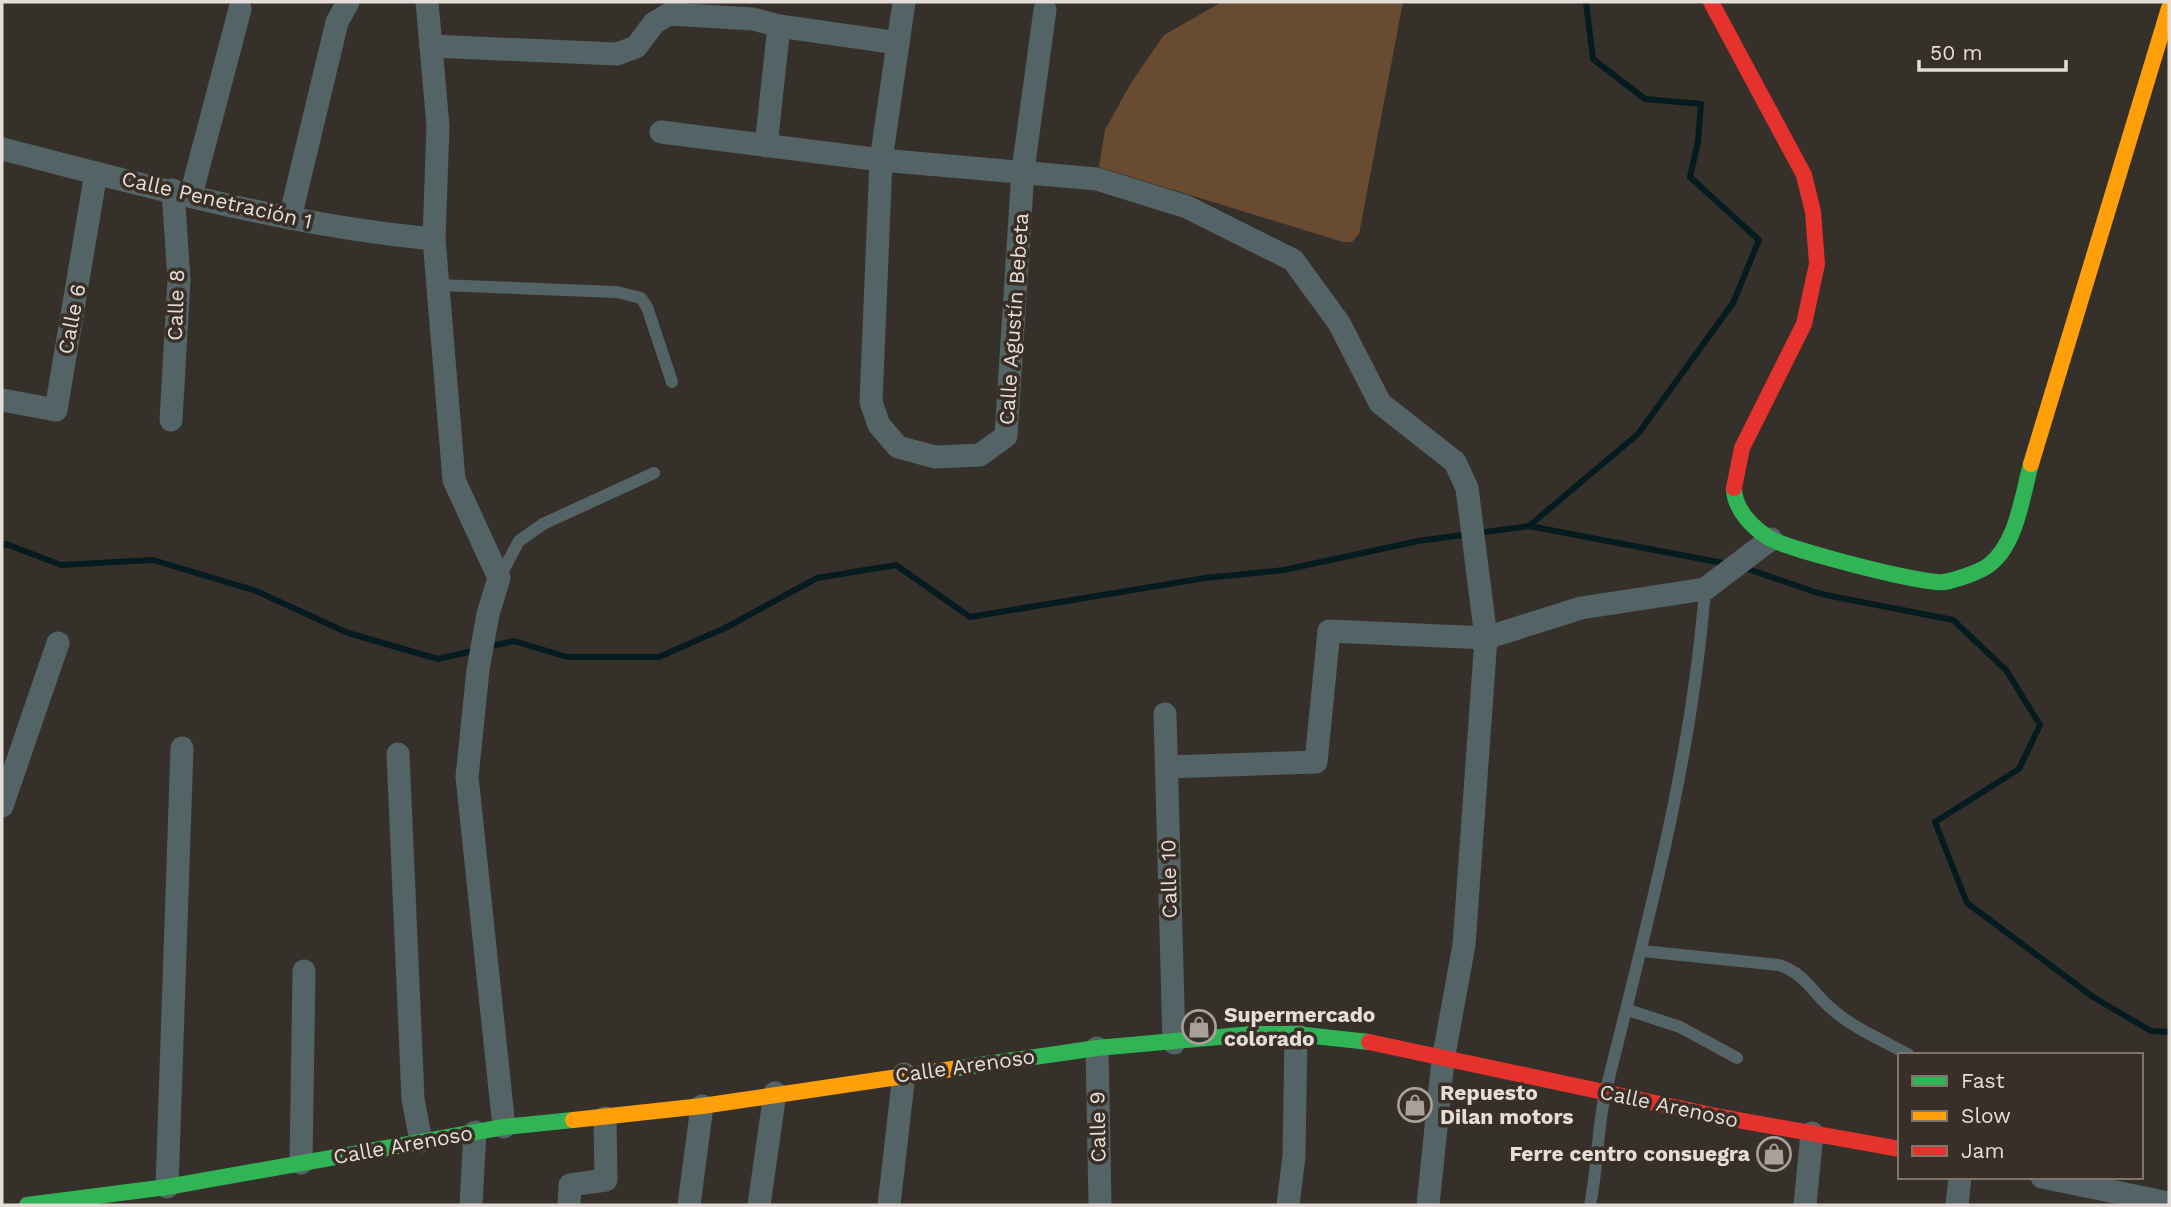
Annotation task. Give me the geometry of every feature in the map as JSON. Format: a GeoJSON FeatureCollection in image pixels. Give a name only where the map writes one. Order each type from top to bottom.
{"type":"FeatureCollection","features":[{"type":"Feature","properties":{"kind":"street"},"geometry":{"type":"LineString","coordinates":[[290,218],[337,22],[348,2]]}},
{"type":"Feature","properties":{"kind":"street"},"geometry":{"type":"LineString","coordinates":[[427,2],[439,126],[434,239],[454,480],[499,578],[488,614],[478,670],[467,777],[504,1128]]}},
{"type":"Feature","properties":{"kind":"street","name":"Calle Agustín Bebeta"},"geometry":{"type":"LineString","coordinates":[[904,2],[881,160],[871,402],[879,425],[898,447],[935,457],[980,455],[1006,436],[1023,170],[1045,10]]}},
{"type":"Feature","properties":{"kind":"street"},"geometry":{"type":"LineString","coordinates":[[1711,2],[1804,175],[1813,212],[1817,264],[1812,297],[1804,324],[1742,448],[1735,472],[1734,499],[1747,520],[1771,539],[1886,573],[1944,583],[1988,566],[2007,544],[2169,8]]}},
{"type":"Feature","properties":{"kind":"street","name":"Calle 8"},"geometry":{"type":"LineString","coordinates":[[171,420],[182,192],[240,9]]}},
{"type":"Feature","properties":{"kind":"street"},"geometry":{"type":"LineString","coordinates":[[431,46],[617,54],[636,47],[654,23],[669,14],[754,10],[779,26],[898,43]]}},
{"type":"Feature","properties":{"kind":"street"},"geometry":{"type":"LineString","coordinates":[[766,146],[779,26]]}},
{"type":"Feature","properties":{"kind":"street"},"geometry":{"type":"LineString","coordinates":[[661,132],[881,160],[1023,170],[1097,179],[1186,207],[1293,260],[1339,323],[1380,403],[1455,462],[1466,488],[1481,580],[1486,638],[1464,945],[1443,1060],[1428,1205]]}},
{"type":"Feature","properties":{"kind":"street","name":"Calle Penetración 1"},"geometry":{"type":"LineString","coordinates":[[2,149],[290,218],[382,234],[434,239]]}},
{"type":"Feature","properties":{"kind":"street","name":"Calle 6"},"geometry":{"type":"LineString","coordinates":[[2,400],[56,410],[83,264],[96,173]]}},
{"type":"Feature","properties":{"kind":"street"},"geometry":{"type":"LineString","coordinates":[[1167,767],[1316,762],[1329,631],[1486,638],[1581,608],[1710,586],[1771,539]]}},
{"type":"Feature","properties":{"kind":"street"},"geometry":{"type":"LineString","coordinates":[[2,806],[58,643]]}},
{"type":"Feature","properties":{"kind":"street","name":"Calle 10"},"geometry":{"type":"LineString","coordinates":[[1165,714],[1174,1043]]}},
{"type":"Feature","properties":{"kind":"street"},"geometry":{"type":"LineString","coordinates":[[167,1187],[182,748]]}},
{"type":"Feature","properties":{"kind":"street"},"geometry":{"type":"LineString","coordinates":[[398,754],[413,1099],[421,1141]]}},
{"type":"Feature","properties":{"kind":"street"},"geometry":{"type":"LineString","coordinates":[[301,1163],[304,971]]}},
{"type":"Feature","properties":{"kind":"street","name":"Calle Arenoso"},"geometry":{"type":"LineString","coordinates":[[27,1205],[93,1201],[475,1132],[702,1106],[904,1074],[1097,1048],[1252,1034],[1296,1034],[1370,1042],[1443,1060],[1605,1093],[1898,1149]]}},
{"type":"Feature","properties":{"kind":"street"},"geometry":{"type":"LineString","coordinates":[[1289,1205],[1294,1156],[1296,1034]]}},
{"type":"Feature","properties":{"kind":"street","name":"Calle 9"},"geometry":{"type":"LineString","coordinates":[[1097,1048],[1100,1205]]}},
{"type":"Feature","properties":{"kind":"street"},"geometry":{"type":"LineString","coordinates":[[889,1205],[904,1074]]}},
{"type":"Feature","properties":{"kind":"street"},"geometry":{"type":"LineString","coordinates":[[759,1205],[775,1093]]}},
{"type":"Feature","properties":{"kind":"street"},"geometry":{"type":"LineString","coordinates":[[689,1205],[702,1106]]}},
{"type":"Feature","properties":{"kind":"street"},"geometry":{"type":"LineString","coordinates":[[569,1205],[570,1185],[606,1180],[605,1118]]}},
{"type":"Feature","properties":{"kind":"street"},"geometry":{"type":"LineString","coordinates":[[471,1205],[475,1132]]}},
{"type":"Feature","properties":{"kind":"street"},"geometry":{"type":"LineString","coordinates":[[1805,1205],[1812,1133]]}},
{"type":"Feature","properties":{"kind":"street"},"geometry":{"type":"LineString","coordinates":[[1957,1205],[1960,1179]]}},
{"type":"Feature","properties":{"kind":"street"},"geometry":{"type":"LineString","coordinates":[[2049,1179],[2115,1199],[2169,1203]]}},
{"type":"Feature","properties":{"kind":"lane"},"geometry":{"type":"LineString","coordinates":[[438,285],[617,292],[640,298],[647,307],[673,382]]}},
{"type":"Feature","properties":{"kind":"lane"},"geometry":{"type":"LineString","coordinates":[[499,578],[519,541],[543,524],[654,473]]}},
{"type":"Feature","properties":{"kind":"lane"},"geometry":{"type":"LineString","coordinates":[[1590,1205],[1597,1173],[1605,1093],[1642,951],[1693,708],[1710,586]]}},
{"type":"Feature","properties":{"kind":"lane"},"geometry":{"type":"LineString","coordinates":[[1642,951],[1779,965],[1794,970],[1831,1009],[1852,1024],[1905,1053]]}},
{"type":"Feature","properties":{"kind":"lane"},"geometry":{"type":"LineString","coordinates":[[1628,1010],[1680,1027],[1737,1058]]}},
{"type":"Feature","properties":{"kind":"shaded area"},"geometry":{"type":"Polygon","coordinates":[[[1222,2],[1403,2],[1359,234],[1352,242],[1343,242],[1099,167],[1105,130],[1131,83],[1164,35],[1222,2]]]}},
{"type":"Feature","properties":{"kind":"waterway"},"geometry":{"type":"LineString","coordinates":[[1529,526],[1638,434],[1733,303],[1759,240],[1690,177],[1698,141],[1701,104],[1645,99],[1593,59],[1586,2]]}},
{"type":"Feature","properties":{"kind":"waterway"},"geometry":{"type":"LineString","coordinates":[[488,647],[514,641],[567,657],[659,657],[725,628],[817,578],[896,565],[970,617],[1205,578],[1284,570],[1418,541],[1529,526],[1728,564]]}},
{"type":"Feature","properties":{"kind":"waterway"},"geometry":{"type":"LineString","coordinates":[[2,546],[6,544],[61,565],[153,560],[256,591],[348,633],[438,659],[477,650]]}},
{"type":"Feature","properties":{"kind":"waterway"},"geometry":{"type":"LineString","coordinates":[[1742,567],[1821,594],[1953,620],[2006,670],[2040,725],[2019,769],[1935,822],[1967,903],[2093,997],[2151,1031],[2169,1032]]}},
{"type":"Feature","properties":{"kind":"traffic: fast"},"geometry":{"type":"LineString","coordinates":[[1734,488],[1737,503],[1745,517],[1769,538],[1856,565],[1911,578],[1944,582],[1980,570],[1998,556],[2017,519],[2031,464]]}},
{"type":"Feature","properties":{"kind":"traffic: fast"},"geometry":{"type":"LineString","coordinates":[[952,1069],[1097,1048],[1252,1034],[1296,1034],[1369,1042]]}},
{"type":"Feature","properties":{"kind":"traffic: fast"},"geometry":{"type":"LineString","coordinates":[[27,1205],[167,1187],[504,1127],[573,1120]]}},
{"type":"Feature","properties":{"kind":"traffic: slow"},"geometry":{"type":"LineString","coordinates":[[2031,464],[2169,8]]}},
{"type":"Feature","properties":{"kind":"traffic: slow"},"geometry":{"type":"LineString","coordinates":[[573,1120],[702,1106],[952,1069]]}},
{"type":"Feature","properties":{"kind":"traffic: jam"},"geometry":{"type":"LineString","coordinates":[[1711,2],[1804,175],[1813,212],[1817,264],[1804,324],[1742,448],[1734,488]]}},
{"type":"Feature","properties":{"kind":"traffic: jam"},"geometry":{"type":"LineString","coordinates":[[1369,1042],[1721,1117],[1898,1149]]}},
{"type":"Feature","properties":{"kind":"place","name":"Supermercado colorado"},"geometry":{"type":"Point","coordinates":[1199,1027]}},
{"type":"Feature","properties":{"kind":"place","name":"Repuesto Dilan motors"},"geometry":{"type":"Point","coordinates":[1415,1105]}},
{"type":"Feature","properties":{"kind":"place","name":"Ferre centro consuegra"},"geometry":{"type":"Point","coordinates":[1774,1154]}}]}
